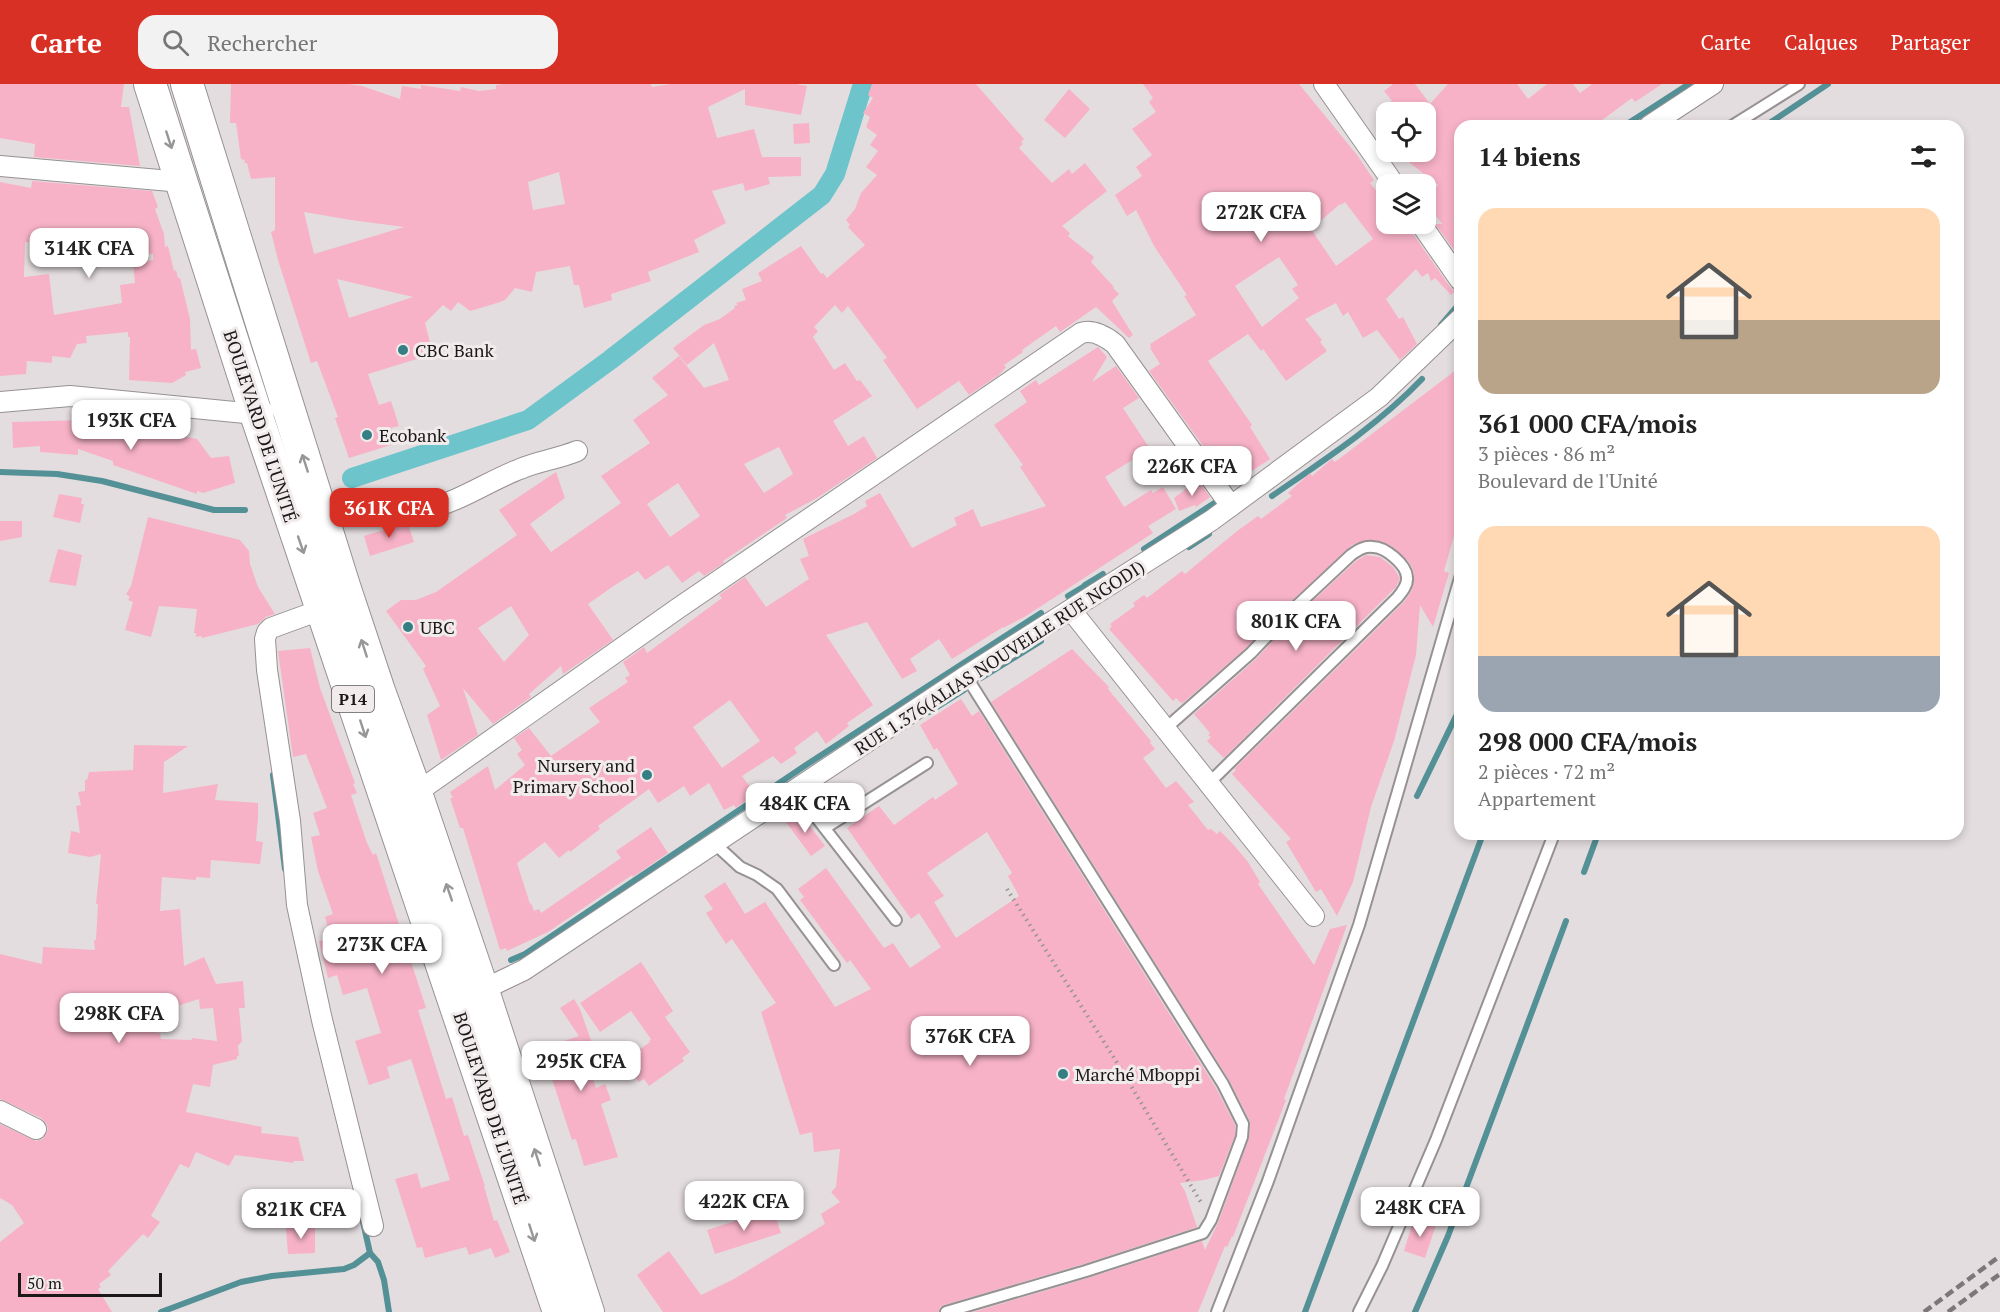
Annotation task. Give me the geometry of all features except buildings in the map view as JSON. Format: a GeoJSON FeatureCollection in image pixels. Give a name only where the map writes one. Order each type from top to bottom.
{"type":"FeatureCollection","features":[{"type":"Feature","properties":{"kind":"main road","name":"BOULEVARD DE L'UNITÉ"},"geometry":{"type":"LineString","coordinates":[[150,84],[256,414],[323,609],[588,1312]]}},
{"type":"Feature","properties":{"kind":"main road","name":"BOULEVARD DE L'UNITÉ"},"geometry":{"type":"LineString","coordinates":[[187,84],[320,510],[379,692],[416,793],[469,996],[559,1312]]}},
{"type":"Feature","properties":{"kind":"street"},"geometry":{"type":"LineString","coordinates":[[1324,84],[1387,174]]}},
{"type":"Feature","properties":{"kind":"street"},"geometry":{"type":"LineString","coordinates":[[1658,120],[1713,84]]}},
{"type":"Feature","properties":{"kind":"street"},"geometry":{"type":"LineString","coordinates":[[0,166],[182,182]]}},
{"type":"Feature","properties":{"kind":"street"},"geometry":{"type":"LineString","coordinates":[[1427,234],[1454,272]]}},
{"type":"Feature","properties":{"kind":"street","name":"RUE 1.376(ALIAS NOUVELLE RUE NGODI)"},"geometry":{"type":"LineString","coordinates":[[469,996],[524,970],[966,676],[1231,506],[1379,397],[1454,325]]}},
{"type":"Feature","properties":{"kind":"street"},"geometry":{"type":"LineString","coordinates":[[416,793],[677,609],[1080,333],[1088,330],[1108,338],[1115,344],[1231,506]]}},
{"type":"Feature","properties":{"kind":"street"},"geometry":{"type":"LineString","coordinates":[[0,402],[70,396],[256,414],[287,406]]}},
{"type":"Feature","properties":{"kind":"street"},"geometry":{"type":"LineString","coordinates":[[320,510],[383,513],[427,509],[454,500],[520,468],[564,457],[577,451]]}},
{"type":"Feature","properties":{"kind":"street"},"geometry":{"type":"LineString","coordinates":[[323,609],[271,628],[265,639],[267,670],[290,821],[297,905],[322,1020],[374,1226]]}},
{"type":"Feature","properties":{"kind":"street"},"geometry":{"type":"LineString","coordinates":[[1071,610],[1314,916]]}},
{"type":"Feature","properties":{"kind":"street"},"geometry":{"type":"LineString","coordinates":[[0,1111],[36,1128]]}},
{"type":"Feature","properties":{"kind":"lane"},"geometry":{"type":"LineString","coordinates":[[1742,120],[1799,84]]}},
{"type":"Feature","properties":{"kind":"lane"},"geometry":{"type":"LineString","coordinates":[[1165,729],[1251,653],[1288,614],[1351,555],[1361,548],[1374,547],[1382,549],[1401,563],[1407,576],[1405,588],[1397,598],[1209,783]]}},
{"type":"Feature","properties":{"kind":"lane"},"geometry":{"type":"LineString","coordinates":[[1217,1312],[1268,1180],[1359,925],[1454,599]]}},
{"type":"Feature","properties":{"kind":"lane"},"geometry":{"type":"LineString","coordinates":[[946,1312],[1086,1271],[1203,1233],[1211,1220],[1242,1137],[1243,1124],[1217,1074],[966,676]]}},
{"type":"Feature","properties":{"kind":"lane"},"geometry":{"type":"LineString","coordinates":[[825,828],[927,763]]}},
{"type":"Feature","properties":{"kind":"lane"},"geometry":{"type":"LineString","coordinates":[[795,790],[896,920]]}},
{"type":"Feature","properties":{"kind":"lane"},"geometry":{"type":"LineString","coordinates":[[1359,1312],[1382,1266],[1436,1140],[1552,840]]}},
{"type":"Feature","properties":{"kind":"lane"},"geometry":{"type":"LineString","coordinates":[[715,844],[740,867],[757,875],[777,889],[834,965]]}},
{"type":"Feature","properties":{"kind":"path"},"geometry":{"type":"LineString","coordinates":[[1007,889],[1116,1061],[1211,1220]]}},
{"type":"Feature","properties":{"kind":"waterway"},"geometry":{"type":"LineString","coordinates":[[352,478],[528,420],[610,360],[822,195],[835,174],[863,84]]}},
{"type":"Feature","properties":{"kind":"waterway"},"geometry":{"type":"LineString","coordinates":[[1633,120],[1689,84]]}},
{"type":"Feature","properties":{"kind":"waterway"},"geometry":{"type":"LineString","coordinates":[[1774,120],[1828,84]]}},
{"type":"Feature","properties":{"kind":"waterway"},"geometry":{"type":"LineString","coordinates":[[1441,325],[1454,310]]}},
{"type":"Feature","properties":{"kind":"waterway"},"geometry":{"type":"LineString","coordinates":[[1272,496],[1369,427],[1422,379]]}},
{"type":"Feature","properties":{"kind":"waterway"},"geometry":{"type":"LineString","coordinates":[[0,472],[57,474],[102,481],[214,510],[245,510]]}},
{"type":"Feature","properties":{"kind":"waterway"},"geometry":{"type":"LineString","coordinates":[[1144,549],[1219,500]]}},
{"type":"Feature","properties":{"kind":"waterway"},"geometry":{"type":"LineString","coordinates":[[1189,547],[1209,534]]}},
{"type":"Feature","properties":{"kind":"waterway"},"geometry":{"type":"LineString","coordinates":[[1085,585],[1103,574]]}},
{"type":"Feature","properties":{"kind":"waterway"},"geometry":{"type":"LineString","coordinates":[[1068,596],[1083,587]]}},
{"type":"Feature","properties":{"kind":"waterway"},"geometry":{"type":"LineString","coordinates":[[511,960],[525,954],[806,765],[1041,613]]}},
{"type":"Feature","properties":{"kind":"waterway"},"geometry":{"type":"LineString","coordinates":[[981,678],[1041,641]]}},
{"type":"Feature","properties":{"kind":"waterway"},"geometry":{"type":"LineString","coordinates":[[929,712],[964,690]]}},
{"type":"Feature","properties":{"kind":"waterway"},"geometry":{"type":"LineString","coordinates":[[1417,796],[1454,720]]}},
{"type":"Feature","properties":{"kind":"waterway"},"geometry":{"type":"LineString","coordinates":[[273,775],[285,869]]}},
{"type":"Feature","properties":{"kind":"waterway"},"geometry":{"type":"LineString","coordinates":[[1305,1312],[1481,840]]}},
{"type":"Feature","properties":{"kind":"waterway"},"geometry":{"type":"LineString","coordinates":[[1584,872],[1596,840]]}},
{"type":"Feature","properties":{"kind":"waterway"},"geometry":{"type":"LineString","coordinates":[[1415,1312],[1448,1236],[1566,921]]}},
{"type":"Feature","properties":{"kind":"waterway"},"geometry":{"type":"LineString","coordinates":[[363,1222],[370,1253],[378,1262],[384,1280],[389,1312]]}},
{"type":"Feature","properties":{"kind":"waterway"},"geometry":{"type":"LineString","coordinates":[[161,1312],[241,1282],[272,1276],[344,1269],[354,1265],[370,1253]]}},
{"type":"Feature","properties":{"kind":"railway"},"geometry":{"type":"LineString","coordinates":[[1924,1312],[2000,1256]]}},
{"type":"Feature","properties":{"kind":"railway"},"geometry":{"type":"LineString","coordinates":[[1948,1312],[2000,1274]]}},
{"type":"Feature","properties":{"kind":"place","name":"CBC Bank"},"geometry":{"type":"Point","coordinates":[403,350]}},
{"type":"Feature","properties":{"kind":"place","name":"Ecobank"},"geometry":{"type":"Point","coordinates":[367,435]}},
{"type":"Feature","properties":{"kind":"place","name":"UBC"},"geometry":{"type":"Point","coordinates":[408,627]}},
{"type":"Feature","properties":{"kind":"place","name":"Nursery and Primary School"},"geometry":{"type":"Point","coordinates":[647,775]}},
{"type":"Feature","properties":{"kind":"place","name":"Marché Mboppi"},"geometry":{"type":"Point","coordinates":[1063,1074]}}]}
